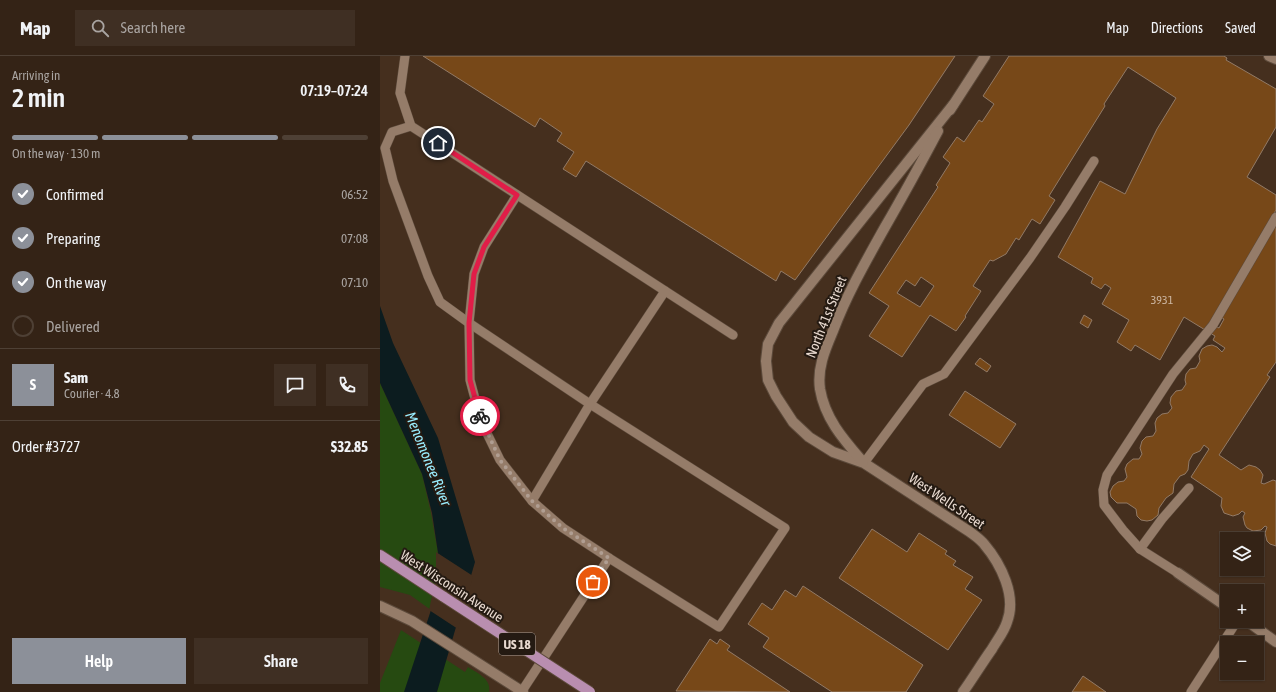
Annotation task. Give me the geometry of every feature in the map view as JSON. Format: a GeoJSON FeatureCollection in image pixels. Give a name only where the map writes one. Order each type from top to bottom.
{"type":"FeatureCollection","features":[{"type":"Feature","properties":{"kind":"main road","name":"West Wisconsin Avenue"},"geometry":{"type":"LineString","coordinates":[[380,555],[590,692]]}},
{"type":"Feature","properties":{"kind":"street","name":"North 41st Street"},"geometry":{"type":"LineString","coordinates":[[864,463],[839,434],[830,419],[823,402],[819,372],[824,354],[839,315],[855,281],[953,105],[985,56]]}},
{"type":"Feature","properties":{"kind":"street"},"geometry":{"type":"LineString","coordinates":[[1269,56],[1276,59]]}},
{"type":"Feature","properties":{"kind":"street","name":"North 41st Street"},"geometry":{"type":"LineString","coordinates":[[864,463],[833,452],[809,437],[793,422],[776,396],[768,380],[766,361],[768,344],[778,323],[866,216],[953,105]]}},
{"type":"Feature","properties":{"kind":"street","name":"West Wells Street"},"geometry":{"type":"LineString","coordinates":[[864,463],[970,532],[984,543],[1004,575],[1010,596],[1008,622],[963,692]]}},
{"type":"Feature","properties":{"kind":"street"},"geometry":{"type":"LineString","coordinates":[[1178,573],[1220,602]]}},
{"type":"Feature","properties":{"kind":"street"},"geometry":{"type":"LineString","coordinates":[[380,606],[412,620],[477,663],[507,687],[522,692]]}},
{"type":"Feature","properties":{"kind":"street"},"geometry":{"type":"LineString","coordinates":[[1257,628],[1276,642]]}},
{"type":"Feature","properties":{"kind":"lane"},"geometry":{"type":"LineString","coordinates":[[405,56],[400,93],[411,126],[733,335]]}},
{"type":"Feature","properties":{"kind":"lane"},"geometry":{"type":"LineString","coordinates":[[411,126],[392,132],[385,148],[393,181],[428,276],[440,302],[469,323],[590,404],[785,528],[719,627],[563,528],[532,501],[500,460],[481,421],[470,380],[469,323],[474,274],[484,247],[517,195]]}},
{"type":"Feature","properties":{"kind":"lane"},"geometry":{"type":"LineString","coordinates":[[864,463],[923,384],[944,374],[1030,258],[1094,161]]}},
{"type":"Feature","properties":{"kind":"lane"},"geometry":{"type":"LineString","coordinates":[[1178,573],[1140,549],[1104,505],[1103,490],[1107,475],[1173,374],[1213,325],[1276,217]]}},
{"type":"Feature","properties":{"kind":"lane"},"geometry":{"type":"LineString","coordinates":[[532,501],[590,404],[665,291]]}},
{"type":"Feature","properties":{"kind":"lane"},"geometry":{"type":"LineString","coordinates":[[1140,549],[1162,519],[1189,488]]}},
{"type":"Feature","properties":{"kind":"lane"},"geometry":{"type":"LineString","coordinates":[[522,692],[609,558]]}},
{"type":"Feature","properties":{"kind":"lane"},"geometry":{"type":"LineString","coordinates":[[1191,692],[1232,628]]}},
{"type":"Feature","properties":{"kind":"green space"},"geometry":{"type":"Polygon","coordinates":[[[380,383],[422,474],[431,513],[438,553],[438,579],[431,610],[410,595],[380,587],[380,383]]]}},
{"type":"Feature","properties":{"kind":"green space"},"geometry":{"type":"Polygon","coordinates":[[[401,630],[465,672],[468,667],[479,674],[488,683],[489,692],[380,692],[380,683],[401,630]]]}},
{"type":"Feature","properties":{"kind":"water","name":"Menomonee River"},"geometry":{"type":"Polygon","coordinates":[[[380,306],[393,343],[438,438],[475,562],[437,692],[404,692],[431,610],[438,579],[438,553],[432,513],[422,474],[380,383],[380,306]]]}},
{"type":"Feature","properties":{"kind":"pier"},"geometry":{"type":"Polygon","coordinates":[[[436,552],[473,576],[458,629],[429,610],[436,578],[436,552]]]}},
{"type":"Feature","properties":{"kind":"building"},"geometry":{"type":"Polygon","coordinates":[[[423,56],[955,56],[909,125],[795,280],[781,271],[776,281],[586,161],[576,177],[563,169],[574,152],[557,141],[562,133],[540,118],[535,127],[423,56]]]}},
{"type":"Feature","properties":{"kind":"building"},"geometry":{"type":"Polygon","coordinates":[[[1009,56],[1224,56],[1227,58],[1226,60],[1276,89],[1276,127],[1247,177],[1276,195],[1276,210],[1241,269],[1276,226],[1276,362],[1267,375],[1270,377],[1219,455],[1241,470],[1249,465],[1256,467],[1263,475],[1261,483],[1264,484],[1273,480],[1276,481],[1276,546],[1267,541],[1265,533],[1267,527],[1265,526],[1261,530],[1253,531],[1245,525],[1243,517],[1245,513],[1242,511],[1233,516],[1224,513],[1221,506],[1222,498],[1191,477],[1209,449],[1204,445],[1200,451],[1193,454],[1189,461],[1188,470],[1185,474],[1180,476],[1174,484],[1173,493],[1166,498],[1159,508],[1158,515],[1152,520],[1141,520],[1137,516],[1136,509],[1127,503],[1117,503],[1111,497],[1110,492],[1113,486],[1118,482],[1124,481],[1127,477],[1125,469],[1127,464],[1133,459],[1139,459],[1142,454],[1140,448],[1142,441],[1146,437],[1153,436],[1156,431],[1155,423],[1157,418],[1162,414],[1168,413],[1172,408],[1170,403],[1171,397],[1176,391],[1182,390],[1186,384],[1186,374],[1190,369],[1196,368],[1200,361],[1199,356],[1202,349],[1212,345],[1217,347],[1222,352],[1225,348],[1213,340],[1215,336],[1184,317],[1160,360],[1135,345],[1131,351],[1117,342],[1129,320],[1102,304],[1111,288],[1105,284],[1101,289],[1091,283],[1093,278],[1058,257],[1100,181],[1125,194],[1157,129],[1176,98],[1128,67],[1049,196],[1055,200],[1040,224],[1032,219],[1019,240],[1016,238],[1006,254],[993,261],[990,260],[973,286],[981,291],[956,331],[930,315],[902,357],[869,336],[889,306],[869,293],[938,187],[936,185],[950,163],[943,157],[957,137],[964,142],[979,120],[982,122],[994,104],[983,96],[1009,56]],[[921,277],[915,286],[906,280],[897,293],[920,307],[934,286],[921,277]],[[1220,317],[1210,323],[1219,328],[1224,319],[1220,317]]]}},
{"type":"Feature","properties":{"kind":"building"},"geometry":{"type":"Polygon","coordinates":[[[1084,315],[1092,320],[1088,328],[1080,323],[1084,315]]]}},
{"type":"Feature","properties":{"kind":"building"},"geometry":{"type":"Polygon","coordinates":[[[980,358],[991,366],[987,372],[975,364],[980,358]]]}},
{"type":"Feature","properties":{"kind":"building"},"geometry":{"type":"Polygon","coordinates":[[[965,391],[1016,424],[1000,448],[949,415],[965,391]]]}},
{"type":"Feature","properties":{"kind":"building"},"geometry":{"type":"Polygon","coordinates":[[[872,529],[907,552],[919,533],[947,551],[945,554],[956,561],[953,565],[973,577],[965,589],[982,600],[948,650],[839,578],[872,529]]]}},
{"type":"Feature","properties":{"kind":"building"},"geometry":{"type":"Polygon","coordinates":[[[803,586],[923,665],[906,692],[832,692],[763,647],[769,638],[748,624],[762,603],[772,610],[785,590],[796,597],[803,586]]]}},
{"type":"Feature","properties":{"kind":"building"},"geometry":{"type":"Polygon","coordinates":[[[710,639],[717,644],[720,639],[730,646],[727,650],[790,692],[676,691],[710,639]]]}},
{"type":"Feature","properties":{"kind":"building"},"geometry":{"type":"Polygon","coordinates":[[[1083,676],[1106,692],[1072,692],[1083,676]]]}},
{"type":"Feature","properties":{"kind":"way so far"},"geometry":{"type":"LineString","coordinates":[[480,416],[500,460],[532,501],[563,528],[609,558],[593,582]]}},
{"type":"Feature","properties":{"kind":"route"},"geometry":{"type":"LineString","coordinates":[[438,143],[517,195],[484,247],[474,274],[469,323],[470,380],[480,416]]}}]}
